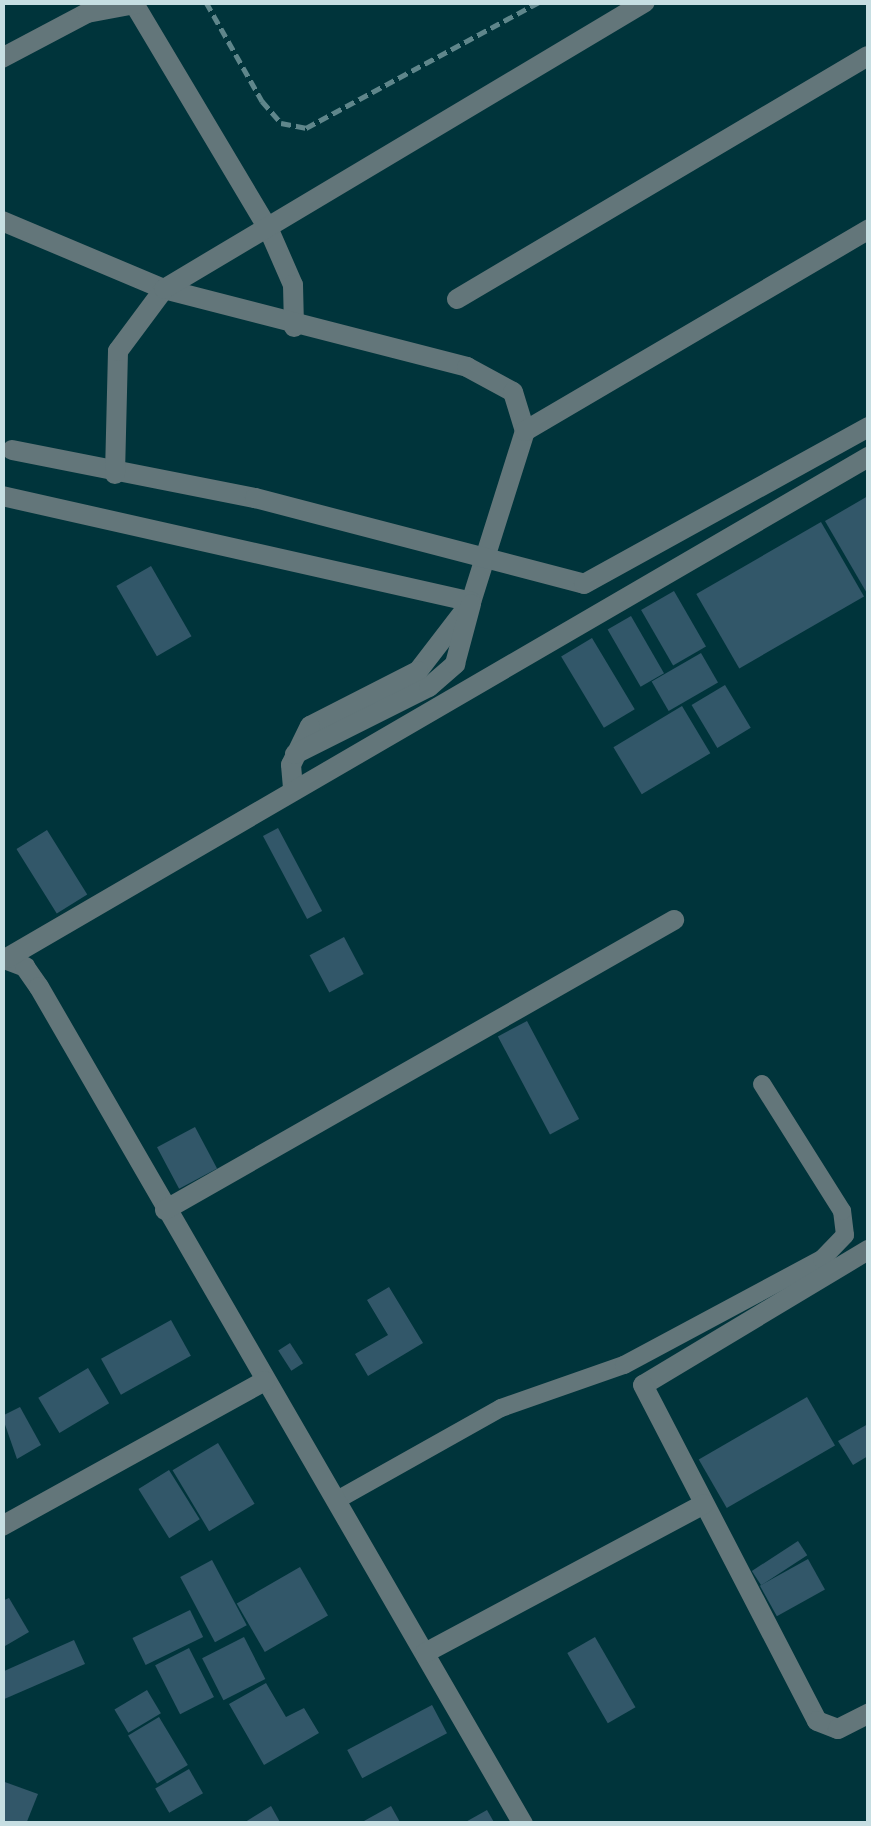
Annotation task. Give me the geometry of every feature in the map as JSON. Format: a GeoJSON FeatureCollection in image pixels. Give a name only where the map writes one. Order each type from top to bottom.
{"type":"FeatureCollection","features":[{"type":"Feature","properties":{"kind":"street"},"geometry":{"type":"LineString","coordinates":[[115,474],[118,351],[164,289],[269,230],[645,2]]}},
{"type":"Feature","properties":{"kind":"street"},"geometry":{"type":"LineString","coordinates":[[2,58],[87,14],[134,3],[269,230],[293,286],[294,326]]}},
{"type":"Feature","properties":{"kind":"street"},"geometry":{"type":"LineString","coordinates":[[457,299],[868,56]]}},
{"type":"Feature","properties":{"kind":"street"},"geometry":{"type":"LineString","coordinates":[[2,221],[164,289],[494,377],[513,392],[525,432],[455,664],[429,688],[295,754],[294,788]]}},
{"type":"Feature","properties":{"kind":"street"},"geometry":{"type":"LineString","coordinates":[[525,432],[868,230]]}},
{"type":"Feature","properties":{"kind":"street"},"geometry":{"type":"LineString","coordinates":[[12,450],[600,580],[868,428]]}},
{"type":"Feature","properties":{"kind":"street"},"geometry":{"type":"LineString","coordinates":[[523,1824],[39,987],[5,958],[868,457]]}},
{"type":"Feature","properties":{"kind":"street"},"geometry":{"type":"LineString","coordinates":[[2,496],[471,602]]}},
{"type":"Feature","properties":{"kind":"street"},"geometry":{"type":"LineString","coordinates":[[165,1210],[674,920]]}},
{"type":"Feature","properties":{"kind":"street"},"geometry":{"type":"LineString","coordinates":[[868,1250],[643,1385],[817,1722],[838,1729],[868,1714]]}},
{"type":"Feature","properties":{"kind":"street"},"geometry":{"type":"LineString","coordinates":[[2,1526],[265,1381]]}},
{"type":"Feature","properties":{"kind":"street"},"geometry":{"type":"LineString","coordinates":[[424,1653],[704,1504]]}},
{"type":"Feature","properties":{"kind":"lane"},"geometry":{"type":"LineString","coordinates":[[337,1500],[501,1408],[624,1365],[822,1259],[845,1236],[842,1211],[762,1084]]}},
{"type":"Feature","properties":{"kind":"path"},"geometry":{"type":"LineString","coordinates":[[206,2],[262,101],[281,124],[306,128],[539,2]]}},
{"type":"Feature","properties":{"kind":"building"},"geometry":{"type":"Polygon","coordinates":[[[868,496],[868,595],[825,521],[868,496]]]}},
{"type":"Feature","properties":{"kind":"building"},"geometry":{"type":"Polygon","coordinates":[[[821,522],[864,596],[739,668],[696,594],[821,522]]]}},
{"type":"Feature","properties":{"kind":"building"},"geometry":{"type":"Polygon","coordinates":[[[151,566],[192,636],[157,656],[116,586],[151,566]]]}},
{"type":"Feature","properties":{"kind":"building"},"geometry":{"type":"Polygon","coordinates":[[[674,591],[706,646],[673,665],[641,610],[674,591]]]}},
{"type":"Feature","properties":{"kind":"building"},"geometry":{"type":"Polygon","coordinates":[[[631,616],[664,673],[641,687],[608,630],[631,616]]]}},
{"type":"Feature","properties":{"kind":"building"},"geometry":{"type":"Polygon","coordinates":[[[592,638],[635,709],[604,728],[561,657],[592,638]]]}},
{"type":"Feature","properties":{"kind":"building"},"geometry":{"type":"Polygon","coordinates":[[[701,653],[718,682],[669,711],[652,682],[701,653]]]}},
{"type":"Feature","properties":{"kind":"building"},"geometry":{"type":"Polygon","coordinates":[[[725,685],[751,728],[717,748],[692,705],[725,685]]]}},
{"type":"Feature","properties":{"kind":"building"},"geometry":{"type":"Polygon","coordinates":[[[682,706],[710,753],[642,794],[613,747],[682,706]]]}},
{"type":"Feature","properties":{"kind":"building"},"geometry":{"type":"Polygon","coordinates":[[[278,828],[322,911],[307,919],[263,836],[278,828]]]}},
{"type":"Feature","properties":{"kind":"building"},"geometry":{"type":"Polygon","coordinates":[[[47,830],[87,894],[57,914],[16,849],[47,830]]]}},
{"type":"Feature","properties":{"kind":"building"},"geometry":{"type":"Polygon","coordinates":[[[344,937],[364,974],[329,992],[310,955],[344,937]]]}},
{"type":"Feature","properties":{"kind":"building"},"geometry":{"type":"Polygon","coordinates":[[[527,1021],[579,1119],[550,1134],[498,1036],[527,1021]]]}},
{"type":"Feature","properties":{"kind":"building"},"geometry":{"type":"Polygon","coordinates":[[[195,1127],[217,1168],[179,1189],[157,1147],[195,1127]]]}},
{"type":"Feature","properties":{"kind":"building"},"geometry":{"type":"Polygon","coordinates":[[[389,1287],[423,1343],[368,1376],[355,1354],[388,1335],[367,1300],[389,1287]]]}},
{"type":"Feature","properties":{"kind":"building"},"geometry":{"type":"Polygon","coordinates":[[[171,1320],[191,1356],[121,1395],[101,1359],[171,1320]]]}},
{"type":"Feature","properties":{"kind":"building"},"geometry":{"type":"Polygon","coordinates":[[[290,1343],[303,1363],[291,1371],[278,1351],[290,1343]]]}},
{"type":"Feature","properties":{"kind":"building"},"geometry":{"type":"Polygon","coordinates":[[[88,1368],[109,1403],[59,1433],[38,1398],[88,1368]]]}},
{"type":"Feature","properties":{"kind":"building"},"geometry":{"type":"Polygon","coordinates":[[[807,1397],[835,1445],[727,1508],[699,1460],[807,1397]]]}},
{"type":"Feature","properties":{"kind":"building"},"geometry":{"type":"Polygon","coordinates":[[[20,1407],[41,1445],[17,1459],[2,1416],[20,1407]]]}},
{"type":"Feature","properties":{"kind":"building"},"geometry":{"type":"Polygon","coordinates":[[[868,1424],[868,1456],[853,1465],[838,1441],[868,1424]]]}},
{"type":"Feature","properties":{"kind":"building"},"geometry":{"type":"Polygon","coordinates":[[[218,1443],[255,1504],[209,1531],[173,1470],[218,1443]]]}},
{"type":"Feature","properties":{"kind":"building"},"geometry":{"type":"Polygon","coordinates":[[[169,1470],[200,1519],[169,1538],[138,1489],[169,1470]]]}},
{"type":"Feature","properties":{"kind":"building"},"geometry":{"type":"Polygon","coordinates":[[[798,1541],[807,1555],[761,1585],[752,1571],[798,1541]]]}},
{"type":"Feature","properties":{"kind":"building"},"geometry":{"type":"Polygon","coordinates":[[[808,1559],[825,1590],[777,1616],[760,1586],[808,1559]]]}},
{"type":"Feature","properties":{"kind":"building"},"geometry":{"type":"Polygon","coordinates":[[[212,1560],[247,1625],[215,1642],[180,1577],[212,1560]]]}},
{"type":"Feature","properties":{"kind":"building"},"geometry":{"type":"Polygon","coordinates":[[[300,1567],[328,1615],[265,1652],[237,1604],[300,1567]]]}},
{"type":"Feature","properties":{"kind":"building"},"geometry":{"type":"Polygon","coordinates":[[[9,1598],[29,1632],[5,1646],[2,1601],[9,1598]]]}},
{"type":"Feature","properties":{"kind":"building"},"geometry":{"type":"Polygon","coordinates":[[[190,1610],[203,1637],[146,1665],[132,1638],[190,1610]]]}},
{"type":"Feature","properties":{"kind":"building"},"geometry":{"type":"Polygon","coordinates":[[[244,1637],[265,1679],[223,1700],[202,1658],[244,1637]]]}},
{"type":"Feature","properties":{"kind":"building"},"geometry":{"type":"Polygon","coordinates":[[[595,1637],[636,1707],[608,1723],[567,1653],[595,1637]]]}},
{"type":"Feature","properties":{"kind":"building"},"geometry":{"type":"Polygon","coordinates":[[[74,1640],[85,1664],[2,1700],[2,1672],[74,1640]]]}},
{"type":"Feature","properties":{"kind":"building"},"geometry":{"type":"Polygon","coordinates":[[[189,1648],[214,1697],[180,1714],[155,1665],[189,1648]]]}},
{"type":"Feature","properties":{"kind":"building"},"geometry":{"type":"Polygon","coordinates":[[[266,1683],[286,1717],[304,1708],[319,1733],[264,1765],[229,1704],[266,1683]]]}},
{"type":"Feature","properties":{"kind":"building"},"geometry":{"type":"Polygon","coordinates":[[[147,1690],[161,1713],[128,1733],[114,1710],[147,1690]]]}},
{"type":"Feature","properties":{"kind":"building"},"geometry":{"type":"Polygon","coordinates":[[[432,1705],[447,1733],[362,1778],[347,1750],[432,1705]]]}},
{"type":"Feature","properties":{"kind":"building"},"geometry":{"type":"Polygon","coordinates":[[[159,1717],[188,1765],[157,1784],[128,1736],[159,1717]]]}},
{"type":"Feature","properties":{"kind":"building"},"geometry":{"type":"Polygon","coordinates":[[[189,1769],[203,1793],[169,1813],[155,1788],[189,1769]]]}},
{"type":"Feature","properties":{"kind":"building"},"geometry":{"type":"Polygon","coordinates":[[[2,1781],[38,1794],[26,1824],[2,1824],[2,1781]]]}},
{"type":"Feature","properties":{"kind":"building"},"geometry":{"type":"Polygon","coordinates":[[[271,1806],[281,1824],[242,1824],[271,1806]]]}},
{"type":"Feature","properties":{"kind":"building"},"geometry":{"type":"Polygon","coordinates":[[[391,1806],[401,1824],[365,1824],[364,1821],[391,1806]]]}},
{"type":"Feature","properties":{"kind":"building"},"geometry":{"type":"Polygon","coordinates":[[[487,1810],[495,1824],[462,1824],[487,1810]]]}}]}
